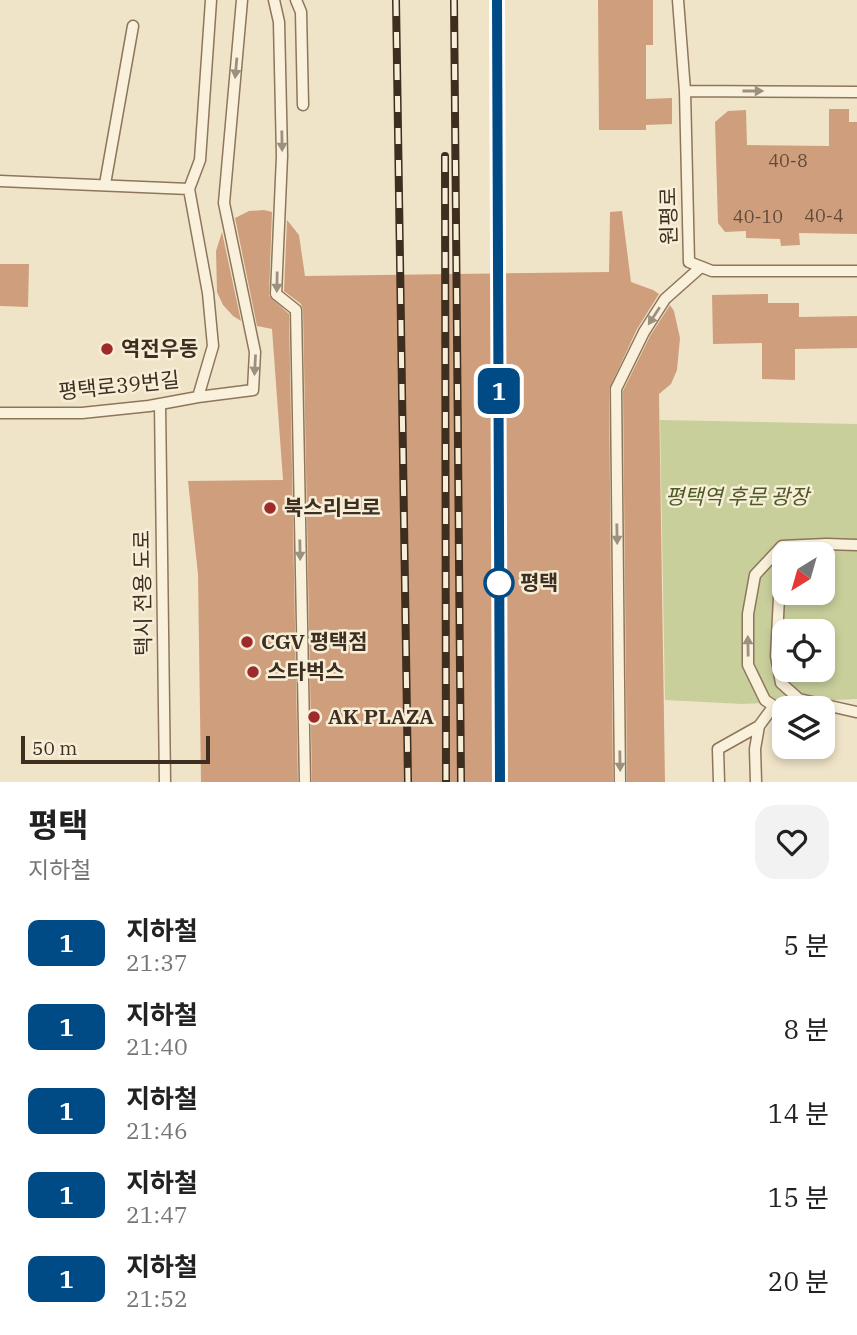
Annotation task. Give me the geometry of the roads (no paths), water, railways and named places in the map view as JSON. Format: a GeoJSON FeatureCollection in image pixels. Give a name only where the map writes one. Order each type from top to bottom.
{"type":"FeatureCollection","features":[{"type":"Feature","properties":{"kind":"lane","name":"평택로39번길"},"geometry":{"type":"LineString","coordinates":[[0,413],[82,413],[198,397],[213,346],[208,293],[189,189],[200,160],[211,0]]}},
{"type":"Feature","properties":{"kind":"lane"},"geometry":{"type":"LineString","coordinates":[[198,397],[253,390],[255,352],[224,203],[242,0]]}},
{"type":"Feature","properties":{"kind":"lane"},"geometry":{"type":"LineString","coordinates":[[274,0],[279,22],[282,156],[276,294],[296,310],[305,782]]}},
{"type":"Feature","properties":{"kind":"lane"},"geometry":{"type":"LineString","coordinates":[[296,0],[300,12],[303,105]]}},
{"type":"Feature","properties":{"kind":"lane","name":"원평로"},"geometry":{"type":"LineString","coordinates":[[678,0],[685,91],[689,262],[712,271],[857,271]]}},
{"type":"Feature","properties":{"kind":"lane"},"geometry":{"type":"LineString","coordinates":[[105,184],[134,26]]}},
{"type":"Feature","properties":{"kind":"lane"},"geometry":{"type":"LineString","coordinates":[[685,91],[857,92]]}},
{"type":"Feature","properties":{"kind":"lane"},"geometry":{"type":"LineString","coordinates":[[0,181],[189,189]]}},
{"type":"Feature","properties":{"kind":"lane"},"geometry":{"type":"LineString","coordinates":[[620,782],[616,389],[644,332],[665,299],[701,267]]}},
{"type":"Feature","properties":{"kind":"lane","name":"택시 전용 도로"},"geometry":{"type":"LineString","coordinates":[[160,404],[165,782]]}},
{"type":"Feature","properties":{"kind":"lane"},"geometry":{"type":"LineString","coordinates":[[835,544],[857,545]]}},
{"type":"Feature","properties":{"kind":"lane"},"geometry":{"type":"LineString","coordinates":[[772,557],[755,575],[748,614],[748,665],[765,700],[772,705]]}},
{"type":"Feature","properties":{"kind":"lane"},"geometry":{"type":"LineString","coordinates":[[779,606],[776,656],[780,683],[799,699],[857,712]]}},
{"type":"Feature","properties":{"kind":"lane"},"geometry":{"type":"LineString","coordinates":[[719,782],[719,749],[759,726],[772,710]]}},
{"type":"Feature","properties":{"kind":"lane"},"geometry":{"type":"LineString","coordinates":[[835,712],[857,712]]}},
{"type":"Feature","properties":{"kind":"lane"},"geometry":{"type":"LineString","coordinates":[[756,782],[755,749],[759,726]]}},
{"type":"Feature","properties":{"kind":"railway"},"geometry":{"type":"LineString","coordinates":[[396,0],[408,782]]}},
{"type":"Feature","properties":{"kind":"railway"},"geometry":{"type":"LineString","coordinates":[[454,0],[461,782]]}},
{"type":"Feature","properties":{"kind":"railway"},"geometry":{"type":"LineString","coordinates":[[497,0],[500,782]]}},
{"type":"Feature","properties":{"kind":"railway"},"geometry":{"type":"LineString","coordinates":[[445,156],[446,782]]}},
{"type":"Feature","properties":{"kind":"metro line","name":"1"},"geometry":{"type":"LineString","coordinates":[[497,0],[500,782]]}},
{"type":"Feature","properties":{"kind":"place","name":"역전우동"},"geometry":{"type":"Point","coordinates":[107,349]}},
{"type":"Feature","properties":{"kind":"place","name":"북스리브로"},"geometry":{"type":"Point","coordinates":[270,508]}},
{"type":"Feature","properties":{"kind":"place","name":"평택"},"geometry":{"type":"Point","coordinates":[499,583]}},
{"type":"Feature","properties":{"kind":"place","name":"CGV 평택점"},"geometry":{"type":"Point","coordinates":[247,642]}},
{"type":"Feature","properties":{"kind":"place","name":"스타벅스"},"geometry":{"type":"Point","coordinates":[253,672]}},
{"type":"Feature","properties":{"kind":"place","name":"AK PLAZA"},"geometry":{"type":"Point","coordinates":[314,717]}},
{"type":"Feature","properties":{"kind":"park label","name":"평택역 후문 광장"},"geometry":{"type":"Point","coordinates":[737,497]}}]}
